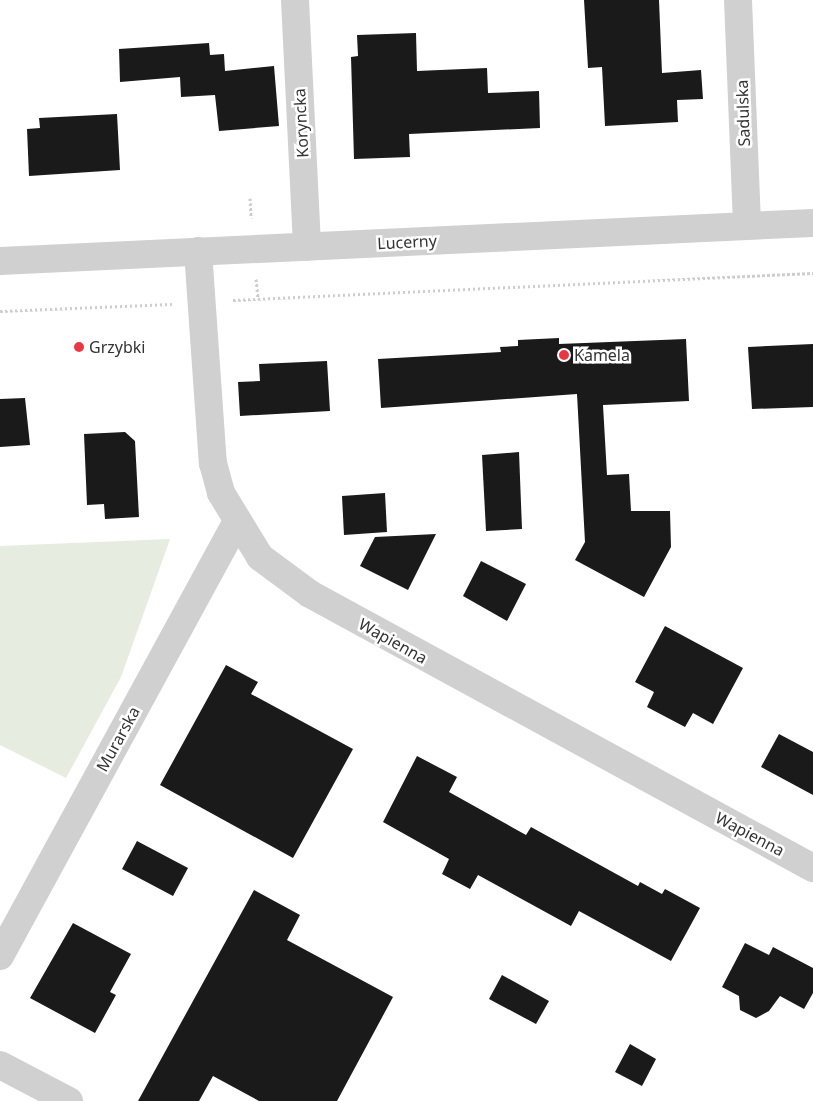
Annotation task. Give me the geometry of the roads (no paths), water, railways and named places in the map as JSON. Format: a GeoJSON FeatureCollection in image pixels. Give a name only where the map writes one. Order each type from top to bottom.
{"type":"FeatureCollection","features":[{"type":"Feature","properties":{"kind":"street","name":"Koryncka"},"geometry":{"type":"LineString","coordinates":[[295,0],[306,247]]}},
{"type":"Feature","properties":{"kind":"street","name":"Sadulska"},"geometry":{"type":"LineString","coordinates":[[738,0],[748,226]]}},
{"type":"Feature","properties":{"kind":"street","name":"Lucerny"},"geometry":{"type":"LineString","coordinates":[[0,261],[198,250],[306,247],[813,223]]}},
{"type":"Feature","properties":{"kind":"street","name":"Wapienna"},"geometry":{"type":"LineString","coordinates":[[198,250],[214,463],[221,493],[260,557],[310,594],[813,868]]}},
{"type":"Feature","properties":{"kind":"street","name":"Murarska"},"geometry":{"type":"LineString","coordinates":[[0,956],[237,522]]}},
{"type":"Feature","properties":{"kind":"street"},"geometry":{"type":"LineString","coordinates":[[0,1065],[69,1101]]}},
{"type":"Feature","properties":{"kind":"place","name":"Grzybki"},"geometry":{"type":"Point","coordinates":[79,347]}},
{"type":"Feature","properties":{"kind":"place","name":"Kamela"},"geometry":{"type":"Point","coordinates":[564,355]}}]}
